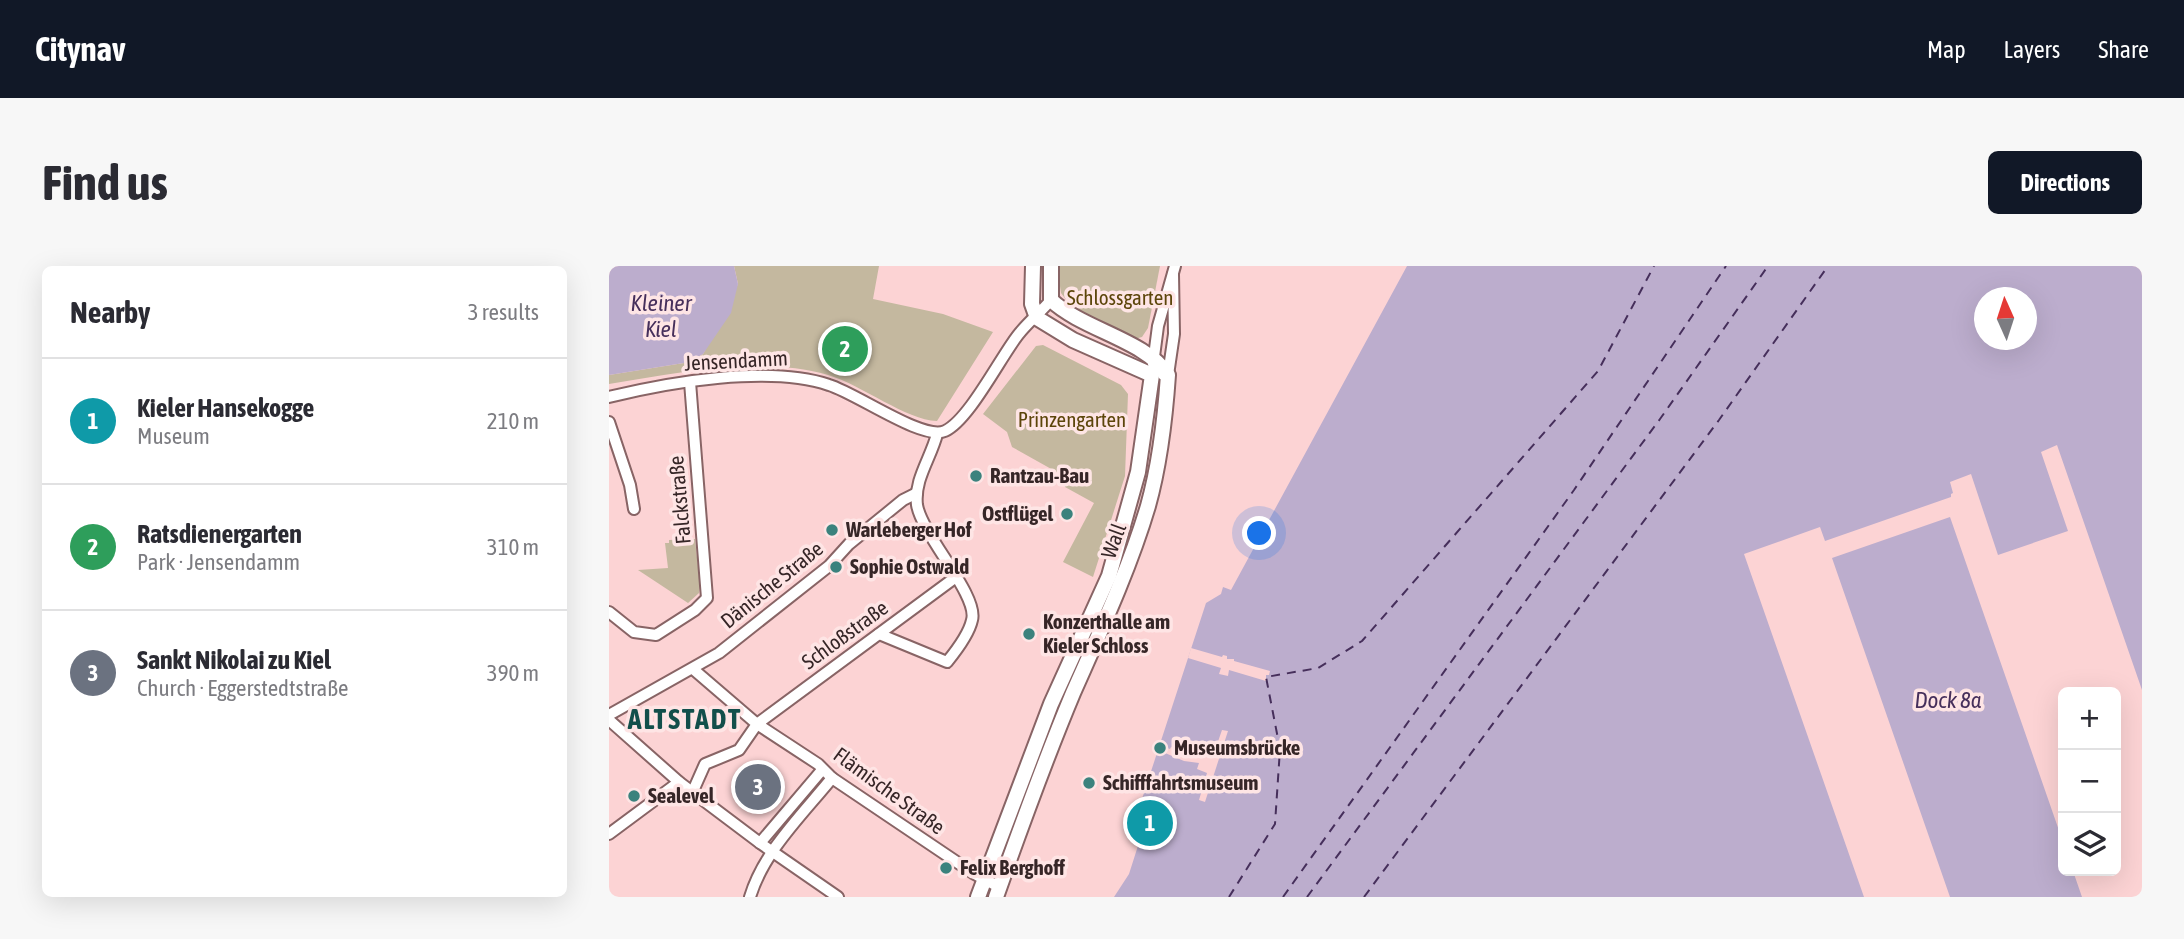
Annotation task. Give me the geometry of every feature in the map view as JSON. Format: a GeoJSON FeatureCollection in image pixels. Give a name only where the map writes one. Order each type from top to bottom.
{"type":"FeatureCollection","features":[{"type":"Feature","properties":{"kind":"main road"},"geometry":{"type":"LineString","coordinates":[[1033,266],[1035,311],[1073,340],[1151,375]]}},
{"type":"Feature","properties":{"kind":"main road"},"geometry":{"type":"LineString","coordinates":[[1051,266],[1051,300],[1081,321],[1153,357],[1168,375]]}},
{"type":"Feature","properties":{"kind":"main road","name":"Wall"},"geometry":{"type":"LineString","coordinates":[[978,897],[1041,728],[1103,594],[1117,552],[1140,461],[1151,375]]}},
{"type":"Feature","properties":{"kind":"main road","name":"Wall"},"geometry":{"type":"LineString","coordinates":[[997,892],[1149,503],[1163,431],[1168,375]]}},
{"type":"Feature","properties":{"kind":"street","name":"Wall"},"geometry":{"type":"LineString","coordinates":[[1168,375],[1174,334],[1174,270]]}},
{"type":"Feature","properties":{"kind":"street","name":"Wall"},"geometry":{"type":"LineString","coordinates":[[1151,375],[1165,296],[1174,270]]}},
{"type":"Feature","properties":{"kind":"street"},"geometry":{"type":"LineString","coordinates":[[879,634],[947,662],[972,621],[971,605],[923,523],[917,493],[937,434],[955,425],[1035,311],[1051,300]]}},
{"type":"Feature","properties":{"kind":"street","name":"Jensendamm"},"geometry":{"type":"LineString","coordinates":[[609,397],[646,388],[690,382],[760,375],[794,376],[829,384],[918,430],[937,434]]}},
{"type":"Feature","properties":{"kind":"street"},"geometry":{"type":"LineString","coordinates":[[1151,375],[1168,375]]}},
{"type":"Feature","properties":{"kind":"street","name":"Falckstraße"},"geometry":{"type":"LineString","coordinates":[[609,612],[634,632],[656,635],[695,610],[708,598],[690,382]]}},
{"type":"Feature","properties":{"kind":"street"},"geometry":{"type":"LineString","coordinates":[[609,422],[630,485],[634,509]]}},
{"type":"Feature","properties":{"kind":"street","name":"Dänische Straße"},"geometry":{"type":"LineString","coordinates":[[609,718],[719,653],[832,563],[849,544],[903,500],[917,493]]}},
{"type":"Feature","properties":{"kind":"street","name":"Schloßstraße"},"geometry":{"type":"LineString","coordinates":[[693,791],[705,764],[739,750],[757,724],[956,578]]}},
{"type":"Feature","properties":{"kind":"street","name":"Flämische Straße"},"geometry":{"type":"LineString","coordinates":[[693,669],[757,724],[818,764],[832,778],[985,880],[997,892]]}},
{"type":"Feature","properties":{"kind":"street"},"geometry":{"type":"LineString","coordinates":[[609,718],[679,782],[838,897]]}},
{"type":"Feature","properties":{"kind":"street"},"geometry":{"type":"LineString","coordinates":[[1041,728],[1057,733]]}},
{"type":"Feature","properties":{"kind":"street"},"geometry":{"type":"LineString","coordinates":[[760,843],[822,770]]}},
{"type":"Feature","properties":{"kind":"street"},"geometry":{"type":"LineString","coordinates":[[750,897],[754,883],[772,850],[832,778]]}},
{"type":"Feature","properties":{"kind":"street"},"geometry":{"type":"LineString","coordinates":[[609,834],[679,782]]}},
{"type":"Feature","properties":{"kind":"green space"},"geometry":{"type":"Polygon","coordinates":[[[734,266],[879,266],[873,299],[943,314],[993,332],[937,421],[912,415],[828,375],[801,369],[774,366],[719,368],[609,384],[609,375],[690,362],[703,354],[738,284],[734,266]]]}},
{"type":"Feature","properties":{"kind":"green space","name":"Schlossgarten"},"geometry":{"type":"Polygon","coordinates":[[[1057,266],[1160,266],[1148,328],[1142,337],[1131,340],[1073,309],[1061,293],[1057,266]]]}},
{"type":"Feature","properties":{"kind":"green space","name":"Prinzengarten"},"geometry":{"type":"Polygon","coordinates":[[[1043,345],[1121,385],[1128,394],[1125,476],[1093,577],[1063,562],[1094,503],[1065,487],[1062,475],[1012,447],[1007,432],[983,414],[1036,346],[1043,345]]]}},
{"type":"Feature","properties":{"kind":"green space"},"geometry":{"type":"Polygon","coordinates":[[[695,539],[700,586],[699,593],[688,603],[638,570],[668,568],[665,543],[669,543],[669,540],[695,539]]]}},
{"type":"Feature","properties":{"kind":"water","name":"Kleiner Kiel"},"geometry":{"type":"Polygon","coordinates":[[[609,266],[734,266],[738,284],[731,313],[703,354],[690,362],[609,375],[609,266]]]}},
{"type":"Feature","properties":{"kind":"water"},"geometry":{"type":"Polygon","coordinates":[[[1407,266],[2142,266],[2142,690],[2057,445],[2041,452],[2068,531],[1998,555],[1971,474],[1950,482],[1953,493],[1951,497],[1825,541],[1820,527],[1744,554],[1864,897],[1114,897],[1129,874],[1151,805],[1141,802],[1206,603],[1221,594],[1223,587],[1231,590],[1407,266]]]}},
{"type":"Feature","properties":{"kind":"water","name":"Dock 8a"},"geometry":{"type":"Polygon","coordinates":[[[1950,517],[2058,828],[2058,876],[2075,876],[2082,897],[1950,897],[1832,558],[1950,517]]]}},
{"type":"Feature","properties":{"kind":"pier"},"geometry":{"type":"Polygon","coordinates":[[[1191,648],[1227,656],[1227,659],[1270,671],[1269,675],[1266,675],[1266,681],[1229,670],[1228,676],[1219,674],[1221,668],[1188,658],[1191,648]]]}},
{"type":"Feature","properties":{"kind":"pier"},"geometry":{"type":"Polygon","coordinates":[[[1222,730],[1228,731],[1205,802],[1199,800],[1207,773],[1197,769],[1199,763],[1184,761],[1158,750],[1159,745],[1200,758],[1202,753],[1213,756],[1222,730]]]}},
{"type":"Feature","properties":{"kind":"ferry route"},"geometry":{"type":"LineString","coordinates":[[1229,897],[1275,824],[1280,749],[1266,677],[1318,668],[1362,641],[1598,371],[1654,266]]}},
{"type":"Feature","properties":{"kind":"ferry route"},"geometry":{"type":"LineString","coordinates":[[1283,897],[1574,490],[1726,266]]}},
{"type":"Feature","properties":{"kind":"ferry route"},"geometry":{"type":"LineString","coordinates":[[1307,897],[1660,419],[1768,266]]}},
{"type":"Feature","properties":{"kind":"ferry route"},"geometry":{"type":"LineString","coordinates":[[1364,897],[1719,420],[1828,266]]}},
{"type":"Feature","properties":{"kind":"place","name":"Ratsdienergarten"},"geometry":{"type":"Point","coordinates":[845,349]}},
{"type":"Feature","properties":{"kind":"place","name":"Rantzau-Bau"},"geometry":{"type":"Point","coordinates":[976,476]}},
{"type":"Feature","properties":{"kind":"place","name":"Ostflügel"},"geometry":{"type":"Point","coordinates":[1067,514]}},
{"type":"Feature","properties":{"kind":"place","name":"Warleberger Hof"},"geometry":{"type":"Point","coordinates":[832,530]}},
{"type":"Feature","properties":{"kind":"place","name":"Sophie Ostwald"},"geometry":{"type":"Point","coordinates":[836,567]}},
{"type":"Feature","properties":{"kind":"place","name":"Konzerthalle am Kieler Schloss"},"geometry":{"type":"Point","coordinates":[1029,634]}},
{"type":"Feature","properties":{"kind":"place","name":"Museumsbrücke"},"geometry":{"type":"Point","coordinates":[1160,748]}},
{"type":"Feature","properties":{"kind":"place","name":"Schifffahrtsmuseum"},"geometry":{"type":"Point","coordinates":[1089,783]}},
{"type":"Feature","properties":{"kind":"place","name":"Sankt Nikolai zu Kiel"},"geometry":{"type":"Point","coordinates":[758,787]}},
{"type":"Feature","properties":{"kind":"place","name":"Sealevel"},"geometry":{"type":"Point","coordinates":[634,796]}},
{"type":"Feature","properties":{"kind":"place","name":"Kieler Hansekogge"},"geometry":{"type":"Point","coordinates":[1150,823]}},
{"type":"Feature","properties":{"kind":"place","name":"Felix Berghoff"},"geometry":{"type":"Point","coordinates":[946,868]}},
{"type":"Feature","properties":{"kind":"district","name":"ALTSTADT"},"geometry":{"type":"Point","coordinates":[685,719]}}]}
